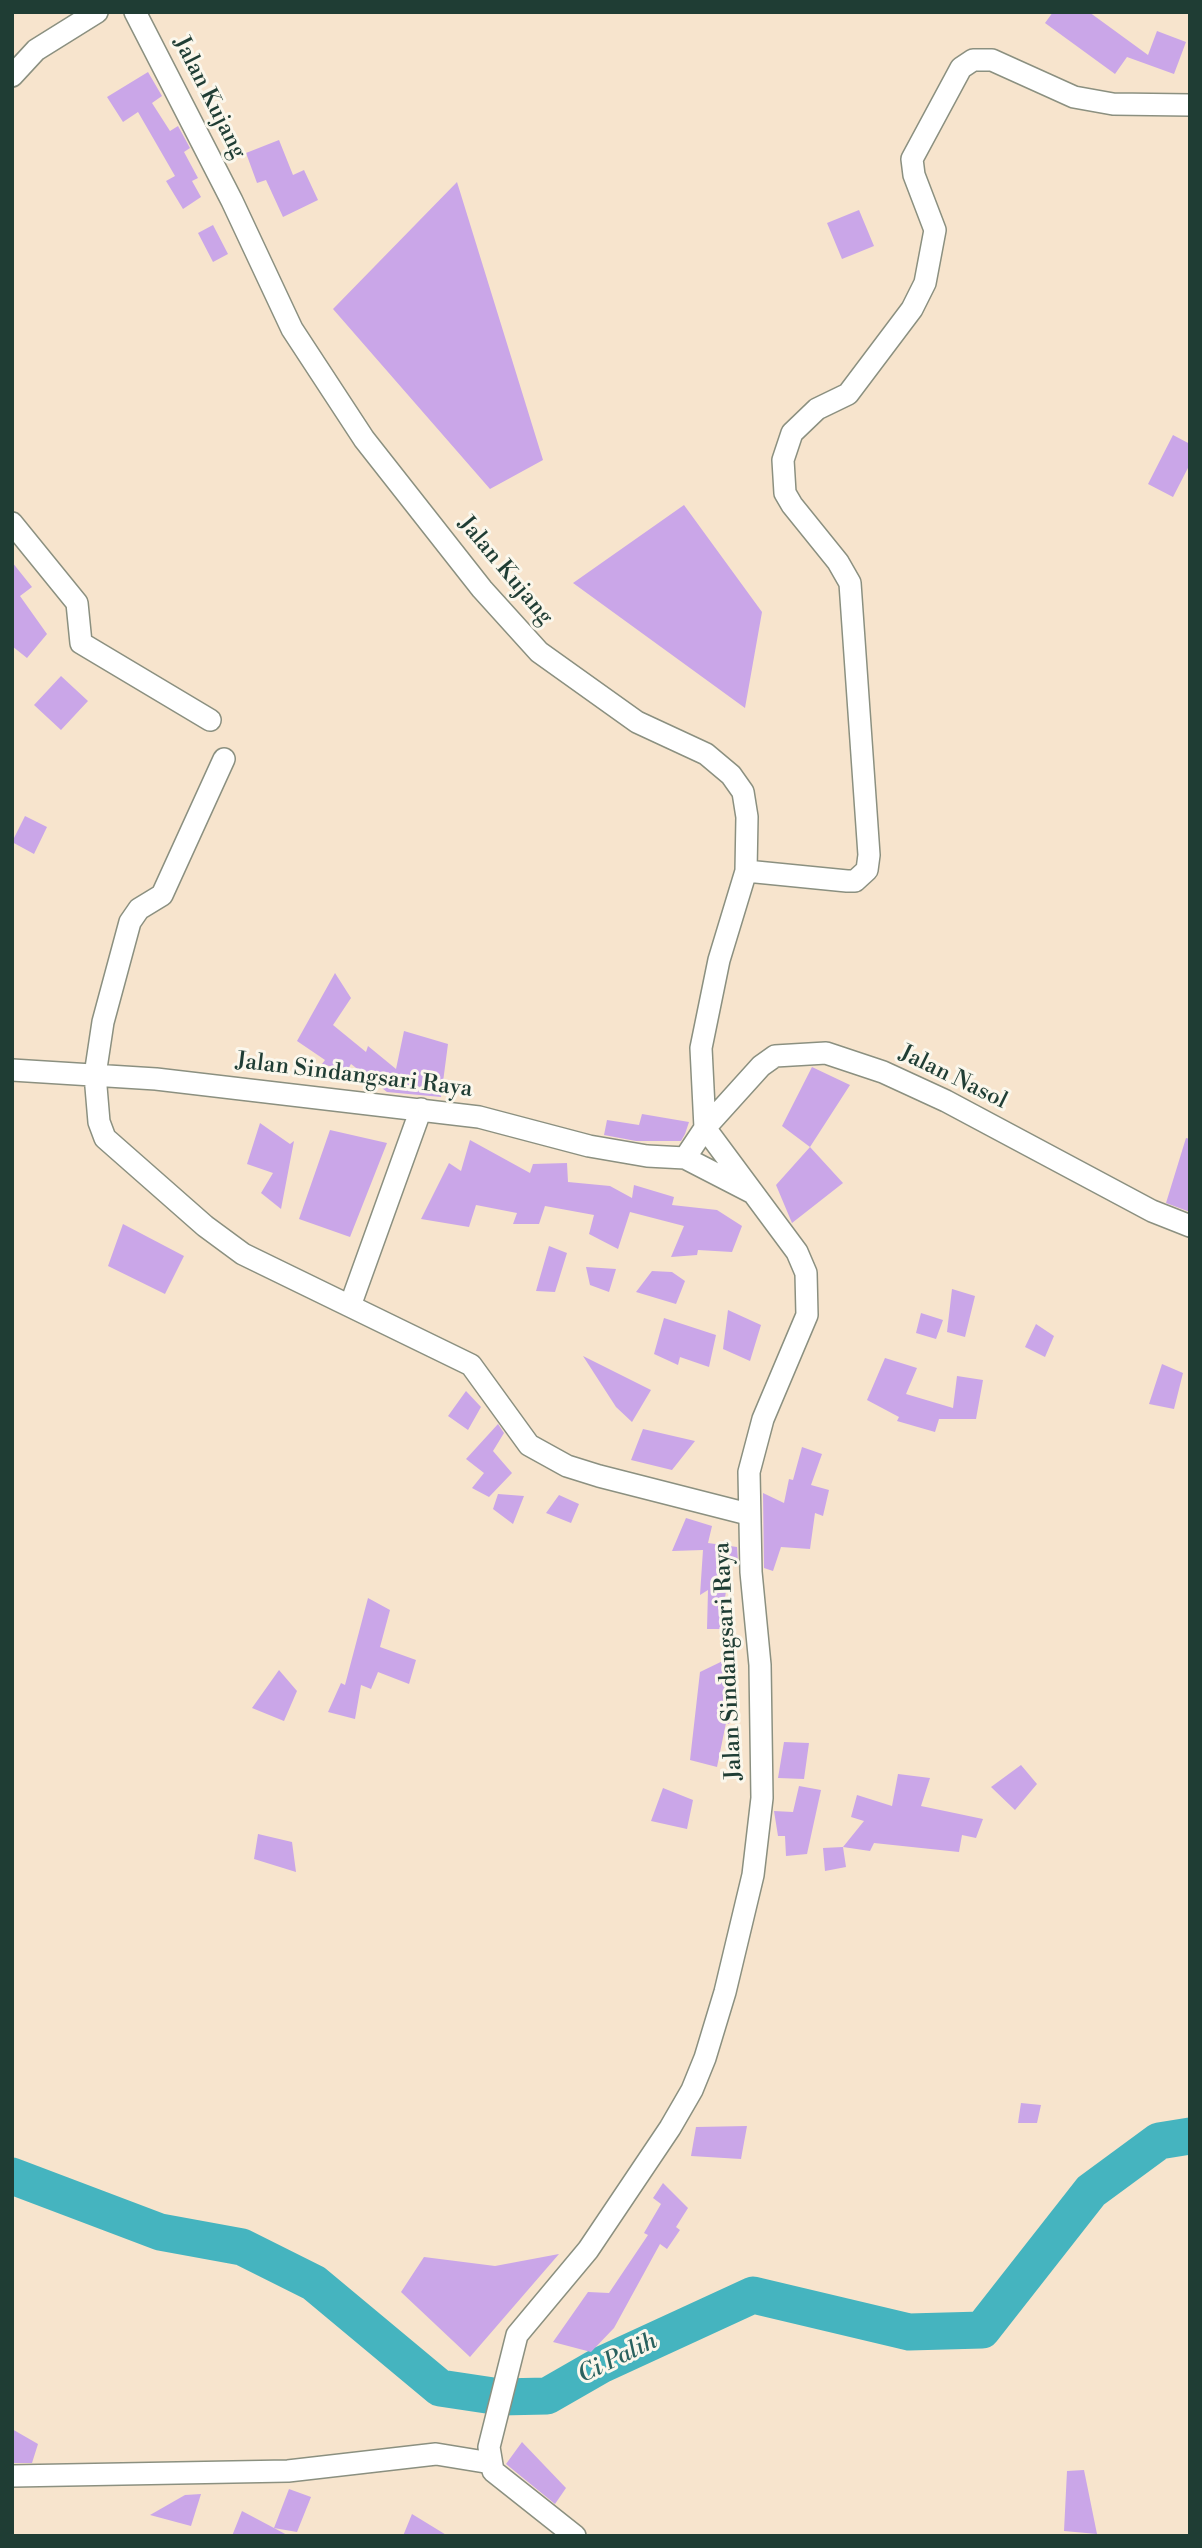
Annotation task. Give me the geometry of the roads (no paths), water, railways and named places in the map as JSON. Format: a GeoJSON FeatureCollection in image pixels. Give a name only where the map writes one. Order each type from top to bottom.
{"type":"FeatureCollection","features":[{"type":"Feature","properties":{"kind":"street"},"geometry":{"type":"LineString","coordinates":[[12,76],[36,50],[97,12]]}},
{"type":"Feature","properties":{"kind":"street","name":"Jalan Kujang"},"geometry":{"type":"LineString","coordinates":[[135,12],[232,201],[292,329],[364,439],[482,589],[539,652],[637,722],[706,754],[731,775],[743,792],[747,817],[746,871],[719,960],[701,1048],[705,1128]]}},
{"type":"Feature","properties":{"kind":"street"},"geometry":{"type":"LineString","coordinates":[[746,871],[847,881],[855,880],[867,870],[869,855],[850,583],[838,562],[785,493],[783,460],[792,433],[817,410],[848,394],[912,309],[925,283],[935,230],[914,175],[912,159],[961,68],[973,60],[992,60],[1074,97],[1113,104],[1190,105]]}},
{"type":"Feature","properties":{"kind":"street"},"geometry":{"type":"LineString","coordinates":[[12,523],[77,603],[81,643],[210,720]]}},
{"type":"Feature","properties":{"kind":"street"},"geometry":{"type":"LineString","coordinates":[[224,759],[162,895],[139,909],[130,922],[103,1022],[95,1075],[99,1122],[111,1145],[223,1241],[471,1365],[529,1445],[567,1466],[748,1514]]}},
{"type":"Feature","properties":{"kind":"street","name":"Jalan Nasol"},"geometry":{"type":"LineString","coordinates":[[705,1128],[761,1066],[775,1056],[826,1053],[883,1072],[946,1101],[1153,1210],[1190,1226]]}},
{"type":"Feature","properties":{"kind":"street","name":"Jalan Sindangsari Raya"},"geometry":{"type":"LineString","coordinates":[[12,1070],[95,1075],[421,1108],[479,1117],[589,1146],[647,1156],[685,1158],[758,1195]]}},
{"type":"Feature","properties":{"kind":"street"},"geometry":{"type":"LineString","coordinates":[[350,1306],[421,1108]]}},
{"type":"Feature","properties":{"kind":"street"},"geometry":{"type":"LineString","coordinates":[[685,1158],[705,1128]]}},
{"type":"Feature","properties":{"kind":"street","name":"Jalan Sindangsari Raya"},"geometry":{"type":"LineString","coordinates":[[490,2455],[517,2335],[587,2250],[670,2128],[692,2090],[725,1992],[754,1875],[762,1798],[760,1665],[748,1514],[749,1472],[763,1419],[802,1332],[808,1294],[806,1273],[797,1252],[758,1195],[705,1128]]}},
{"type":"Feature","properties":{"kind":"street"},"geometry":{"type":"LineString","coordinates":[[12,2476],[288,2471],[436,2454],[490,2455],[493,2471],[575,2536]]}},
{"type":"Feature","properties":{"kind":"waterway","name":"Ci Palih"},"geometry":{"type":"LineString","coordinates":[[12,2176],[160,2232],[242,2247],[314,2283],[440,2388],[500,2397],[547,2396],[601,2365],[753,2295],[909,2332],[982,2330],[1091,2191],[1159,2141],[1190,2136]]}}]}
